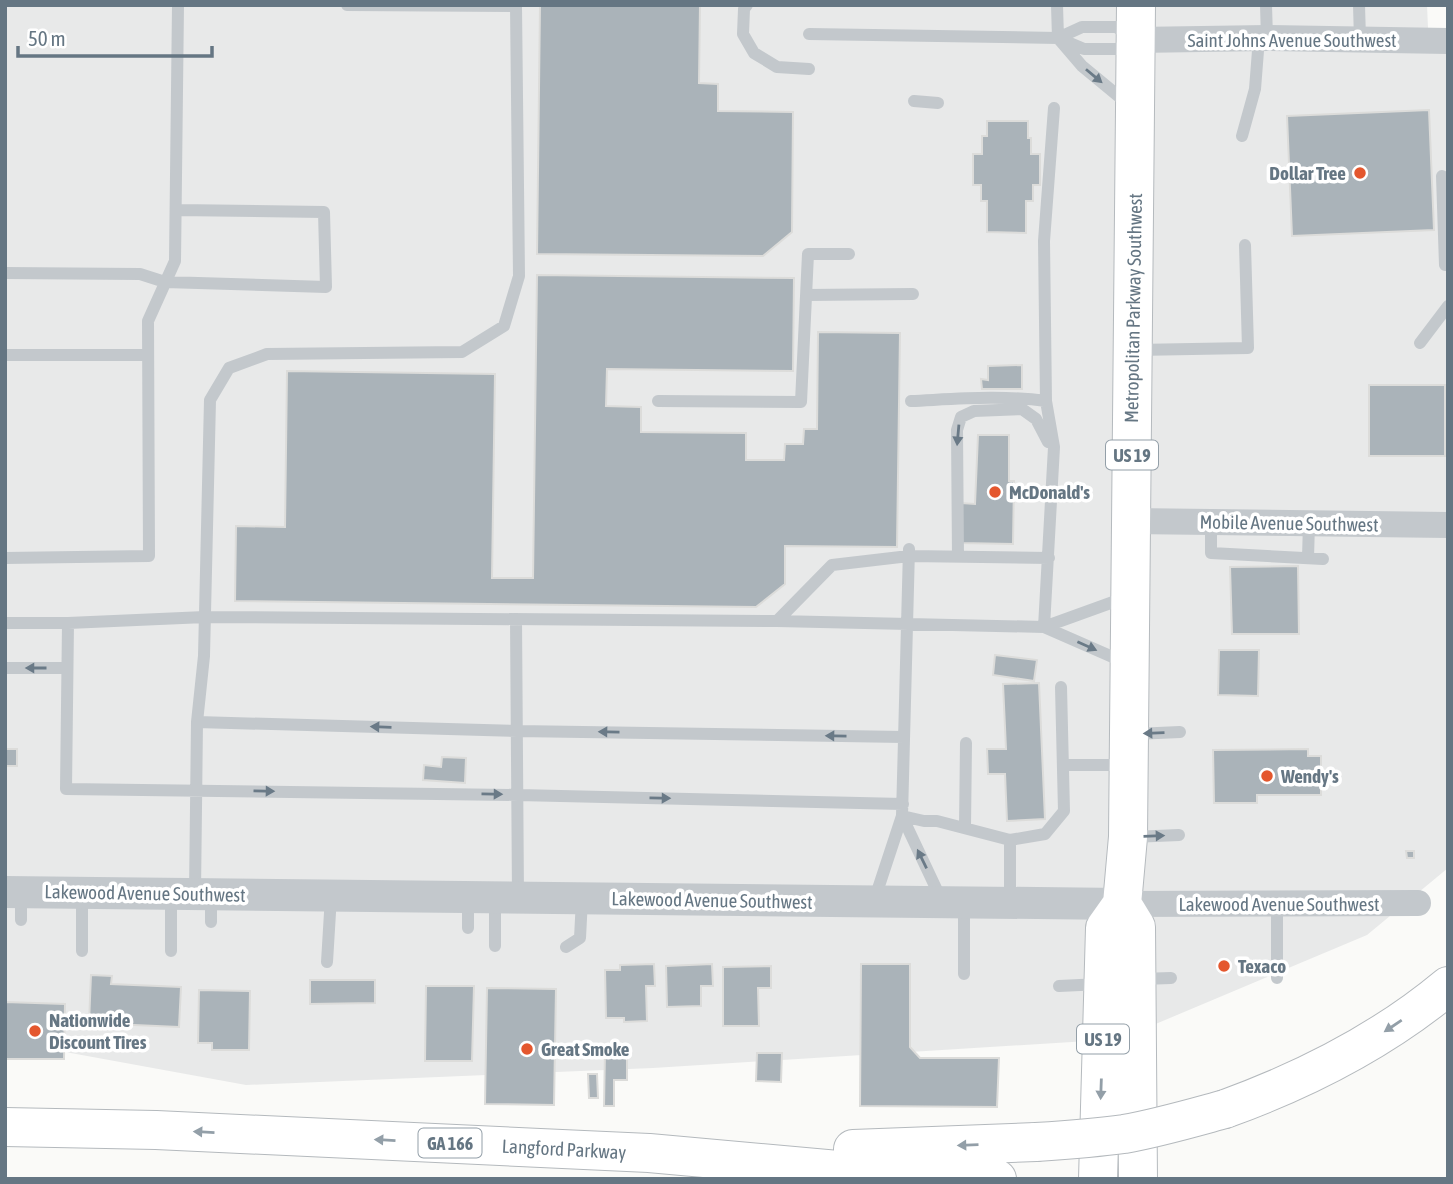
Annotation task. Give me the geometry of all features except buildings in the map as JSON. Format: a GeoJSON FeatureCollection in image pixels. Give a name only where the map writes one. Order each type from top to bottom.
{"type":"FeatureCollection","features":[{"type":"Feature","properties":{"kind":"main road","name":"Metropolitan Parkway Southwest"},"geometry":{"type":"LineString","coordinates":[[1136,23],[1128,837],[1122,904],[1136,927],[1138,1179]]}},
{"type":"Feature","properties":{"kind":"main road","name":"Metropolitan Parkway Southwest"},"geometry":{"type":"LineString","coordinates":[[1098,1179],[1137,980]]}},
{"type":"Feature","properties":{"kind":"main road"},"geometry":{"type":"LineString","coordinates":[[649,1153],[845,1150],[1036,1142],[1125,1133],[1225,1109],[1270,1093],[1355,1050],[1448,986]]}},
{"type":"Feature","properties":{"kind":"main road"},"geometry":{"type":"LineString","coordinates":[[5,1105],[92,1110],[156,1130]]}},
{"type":"Feature","properties":{"kind":"main road","name":"Langford Parkway"},"geometry":{"type":"LineString","coordinates":[[5,1126],[156,1130],[649,1153],[871,1173],[997,1179]]}},
{"type":"Feature","properties":{"kind":"street","name":"Saint Johns Avenue Southwest"},"geometry":{"type":"LineString","coordinates":[[1136,23],[1263,38],[1448,41]]}},
{"type":"Feature","properties":{"kind":"street","name":"Mobile Avenue Southwest"},"geometry":{"type":"LineString","coordinates":[[1131,521],[1448,525]]}},
{"type":"Feature","properties":{"kind":"street","name":"Lakewood Avenue Southwest"},"geometry":{"type":"LineString","coordinates":[[16,901],[82,892],[197,901],[331,895],[1122,904],[1418,903]]}},
{"type":"Feature","properties":{"kind":"lane"},"geometry":{"type":"LineString","coordinates":[[5,558],[149,556],[148,321],[175,261],[178,5]]}},
{"type":"Feature","properties":{"kind":"lane"},"geometry":{"type":"LineString","coordinates":[[171,951],[197,901],[197,722],[204,656],[210,400],[229,368],[267,354],[462,352],[504,326],[519,276],[516,6],[347,5]]}},
{"type":"Feature","properties":{"kind":"lane"},"geometry":{"type":"LineString","coordinates":[[747,5],[744,9],[743,34],[754,53],[778,68],[809,69]]}},
{"type":"Feature","properties":{"kind":"lane"},"geometry":{"type":"LineString","coordinates":[[1057,5],[1058,38],[1083,66],[1135,109]]}},
{"type":"Feature","properties":{"kind":"lane"},"geometry":{"type":"LineString","coordinates":[[1242,136],[1255,89],[1266,5]]}},
{"type":"Feature","properties":{"kind":"lane"},"geometry":{"type":"LineString","coordinates":[[1359,5],[1360,40]]}},
{"type":"Feature","properties":{"kind":"lane"},"geometry":{"type":"LineString","coordinates":[[1058,38],[1083,27],[1116,27],[1136,23]]}},
{"type":"Feature","properties":{"kind":"lane"},"geometry":{"type":"LineString","coordinates":[[809,34],[1058,38],[1084,49],[1117,48],[1136,23]]}},
{"type":"Feature","properties":{"kind":"lane"},"geometry":{"type":"LineString","coordinates":[[914,101],[938,103]]}},
{"type":"Feature","properties":{"kind":"lane"},"geometry":{"type":"LineString","coordinates":[[1044,627],[1054,447],[1046,401],[1044,241],[1054,108]]}},
{"type":"Feature","properties":{"kind":"lane"},"geometry":{"type":"LineString","coordinates":[[1442,177],[1445,265],[1448,265]]}},
{"type":"Feature","properties":{"kind":"lane"},"geometry":{"type":"LineString","coordinates":[[5,274],[140,274],[165,282],[326,287],[324,212],[176,210]]}},
{"type":"Feature","properties":{"kind":"lane"},"geometry":{"type":"LineString","coordinates":[[1133,350],[1248,348],[1245,245]]}},
{"type":"Feature","properties":{"kind":"lane"},"geometry":{"type":"LineString","coordinates":[[658,401],[801,402],[808,254],[849,254]]}},
{"type":"Feature","properties":{"kind":"lane"},"geometry":{"type":"LineString","coordinates":[[806,295],[913,294]]}},
{"type":"Feature","properties":{"kind":"lane"},"geometry":{"type":"LineString","coordinates":[[1420,343],[1448,306]]}},
{"type":"Feature","properties":{"kind":"lane"},"geometry":{"type":"LineString","coordinates":[[5,355],[148,355]]}},
{"type":"Feature","properties":{"kind":"lane"},"geometry":{"type":"LineString","coordinates":[[911,401],[1046,401]]}},
{"type":"Feature","properties":{"kind":"lane"},"geometry":{"type":"LineString","coordinates":[[958,557],[957,430],[961,417],[974,411],[1022,409],[1036,419],[1053,459]]}},
{"type":"Feature","properties":{"kind":"lane"},"geometry":{"type":"LineString","coordinates":[[1211,522],[1211,553],[1323,559]]}},
{"type":"Feature","properties":{"kind":"lane"},"geometry":{"type":"LineString","coordinates":[[1308,558],[1309,523]]}},
{"type":"Feature","properties":{"kind":"lane"},"geometry":{"type":"LineString","coordinates":[[777,621],[832,565],[909,553],[958,557],[1049,558]]}},
{"type":"Feature","properties":{"kind":"lane"},"geometry":{"type":"LineString","coordinates":[[874,902],[902,810],[909,553]]}},
{"type":"Feature","properties":{"kind":"lane"},"geometry":{"type":"LineString","coordinates":[[5,623],[205,617],[516,618],[1044,627],[1130,595]]}},
{"type":"Feature","properties":{"kind":"lane"},"geometry":{"type":"LineString","coordinates":[[495,946],[494,897],[518,795],[516,618]]}},
{"type":"Feature","properties":{"kind":"lane"},"geometry":{"type":"LineString","coordinates":[[68,623],[66,789],[518,795],[902,810],[924,821],[937,821],[1010,839],[1045,834],[1065,811],[1061,687]]}},
{"type":"Feature","properties":{"kind":"lane"},"geometry":{"type":"LineString","coordinates":[[1044,627],[1130,665]]}},
{"type":"Feature","properties":{"kind":"lane"},"geometry":{"type":"LineString","coordinates":[[5,668],[67,668]]}},
{"type":"Feature","properties":{"kind":"lane"},"geometry":{"type":"LineString","coordinates":[[197,722],[517,731],[904,737]]}},
{"type":"Feature","properties":{"kind":"lane"},"geometry":{"type":"LineString","coordinates":[[1063,765],[1129,749],[1180,732]]}},
{"type":"Feature","properties":{"kind":"lane"},"geometry":{"type":"LineString","coordinates":[[965,828],[966,743]]}},
{"type":"Feature","properties":{"kind":"lane"},"geometry":{"type":"LineString","coordinates":[[902,810],[953,902],[964,974]]}},
{"type":"Feature","properties":{"kind":"lane"},"geometry":{"type":"LineString","coordinates":[[1128,837],[1179,835]]}},
{"type":"Feature","properties":{"kind":"lane"},"geometry":{"type":"LineString","coordinates":[[1010,839],[1010,903]]}},
{"type":"Feature","properties":{"kind":"lane"},"geometry":{"type":"LineString","coordinates":[[82,892],[82,951]]}},
{"type":"Feature","properties":{"kind":"lane"},"geometry":{"type":"LineString","coordinates":[[327,962],[331,895]]}},
{"type":"Feature","properties":{"kind":"lane"},"geometry":{"type":"LineString","coordinates":[[468,928],[494,897]]}},
{"type":"Feature","properties":{"kind":"lane"},"geometry":{"type":"LineString","coordinates":[[566,947],[580,938],[582,898]]}},
{"type":"Feature","properties":{"kind":"lane"},"geometry":{"type":"LineString","coordinates":[[1277,904],[1277,978]]}},
{"type":"Feature","properties":{"kind":"lane"},"geometry":{"type":"LineString","coordinates":[[1059,986],[1137,980]]}},
{"type":"Feature","properties":{"kind":"shaded area"},"geometry":{"type":"Polygon","coordinates":[[[5,5],[1427,5],[1429,50],[1448,51],[1448,868],[1367,935],[1120,1039],[653,1068],[246,1085],[5,1041],[5,5]]]}},
{"type":"Feature","properties":{"kind":"place","name":"Dollar Tree"},"geometry":{"type":"Point","coordinates":[1360,173]}},
{"type":"Feature","properties":{"kind":"place","name":"McDonald's"},"geometry":{"type":"Point","coordinates":[995,492]}},
{"type":"Feature","properties":{"kind":"place","name":"Wendy's"},"geometry":{"type":"Point","coordinates":[1267,776]}},
{"type":"Feature","properties":{"kind":"place","name":"Texaco"},"geometry":{"type":"Point","coordinates":[1224,966]}},
{"type":"Feature","properties":{"kind":"place","name":"Nationwide Discount Tires"},"geometry":{"type":"Point","coordinates":[35,1031]}},
{"type":"Feature","properties":{"kind":"place","name":"Great Smoke"},"geometry":{"type":"Point","coordinates":[527,1049]}}]}
